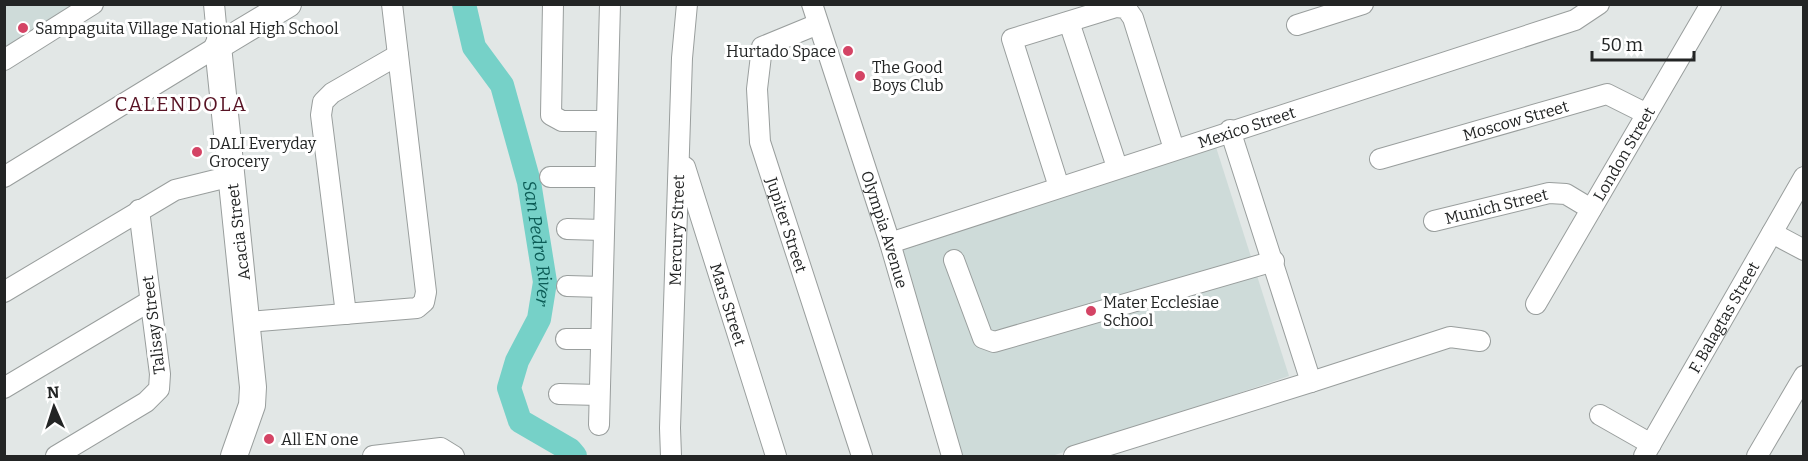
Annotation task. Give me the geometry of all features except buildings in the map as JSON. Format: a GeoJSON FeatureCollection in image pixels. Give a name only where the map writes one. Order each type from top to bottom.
{"type":"FeatureCollection","features":[{"type":"Feature","properties":{"kind":"main road"},"geometry":{"type":"LineString","coordinates":[[218,46],[288,4]]}},
{"type":"Feature","properties":{"kind":"main road","name":"Acacia Street"},"geometry":{"type":"LineString","coordinates":[[218,46],[249,322],[253,387],[252,405],[234,456]]}},
{"type":"Feature","properties":{"kind":"street"},"geometry":{"type":"LineString","coordinates":[[4,60],[93,4]]}},
{"type":"Feature","properties":{"kind":"street","name":"Acacia Street"},"geometry":{"type":"LineString","coordinates":[[214,4],[218,46]]}},
{"type":"Feature","properties":{"kind":"street"},"geometry":{"type":"LineString","coordinates":[[249,322],[417,308],[424,302],[426,292],[392,4]]}},
{"type":"Feature","properties":{"kind":"street"},"geometry":{"type":"LineString","coordinates":[[553,4],[551,115],[562,121],[606,121]]}},
{"type":"Feature","properties":{"kind":"street"},"geometry":{"type":"LineString","coordinates":[[599,425],[610,4]]}},
{"type":"Feature","properties":{"kind":"street","name":"Mercury Street"},"geometry":{"type":"LineString","coordinates":[[671,456],[670,428],[684,25],[687,4]]}},
{"type":"Feature","properties":{"kind":"street","name":"Olympia Avenue"},"geometry":{"type":"LineString","coordinates":[[812,4],[890,243],[952,456]]}},
{"type":"Feature","properties":{"kind":"street"},"geometry":{"type":"LineString","coordinates":[[1297,25],[1363,4]]}},
{"type":"Feature","properties":{"kind":"street","name":"Mexico Street"},"geometry":{"type":"LineString","coordinates":[[890,243],[1230,130],[1575,20],[1599,4]]}},
{"type":"Feature","properties":{"kind":"street","name":"London Street"},"geometry":{"type":"LineString","coordinates":[[1536,304],[1711,4]]}},
{"type":"Feature","properties":{"kind":"street"},"geometry":{"type":"LineString","coordinates":[[1059,187],[1012,39],[1116,7],[1126,8],[1133,18],[1174,149]]}},
{"type":"Feature","properties":{"kind":"street"},"geometry":{"type":"LineString","coordinates":[[1069,22],[1118,167]]}},
{"type":"Feature","properties":{"kind":"street","name":"Jupiter Street"},"geometry":{"type":"LineString","coordinates":[[818,24],[762,47],[757,89],[760,142],[862,456]]}},
{"type":"Feature","properties":{"kind":"street"},"geometry":{"type":"LineString","coordinates":[[4,177],[218,46]]}},
{"type":"Feature","properties":{"kind":"street"},"geometry":{"type":"LineString","coordinates":[[346,314],[321,115],[323,102],[333,93],[398,55]]}},
{"type":"Feature","properties":{"kind":"street","name":"Moscow Street"},"geometry":{"type":"LineString","coordinates":[[1380,159],[1607,94],[1647,114]]}},
{"type":"Feature","properties":{"kind":"street"},"geometry":{"type":"LineString","coordinates":[[1230,130],[1274,261],[1311,382]]}},
{"type":"Feature","properties":{"kind":"street","name":"Mars Street"},"geometry":{"type":"LineString","coordinates":[[680,152],[776,456]]}},
{"type":"Feature","properties":{"kind":"street"},"geometry":{"type":"LineString","coordinates":[[4,292],[175,190],[232,176]]}},
{"type":"Feature","properties":{"kind":"street"},"geometry":{"type":"LineString","coordinates":[[550,177],[605,177]]}},
{"type":"Feature","properties":{"kind":"street","name":"F. Balagtas Street"},"geometry":{"type":"LineString","coordinates":[[1648,450],[1803,177]]}},
{"type":"Feature","properties":{"kind":"street","name":"Munich Street"},"geometry":{"type":"LineString","coordinates":[[1434,221],[1549,193],[1566,194],[1591,210]]}},
{"type":"Feature","properties":{"kind":"street","name":"Talisay Street"},"geometry":{"type":"LineString","coordinates":[[56,456],[146,402],[159,389],[160,374],[139,210]]}},
{"type":"Feature","properties":{"kind":"street"},"geometry":{"type":"LineString","coordinates":[[567,229],[603,230]]}},
{"type":"Feature","properties":{"kind":"street"},"geometry":{"type":"LineString","coordinates":[[1772,232],[1803,250]]}},
{"type":"Feature","properties":{"kind":"street"},"geometry":{"type":"LineString","coordinates":[[954,260],[983,338],[994,342],[1274,261]]}},
{"type":"Feature","properties":{"kind":"street"},"geometry":{"type":"LineString","coordinates":[[567,286],[602,287]]}},
{"type":"Feature","properties":{"kind":"street"},"geometry":{"type":"LineString","coordinates":[[4,388],[150,301]]}},
{"type":"Feature","properties":{"kind":"street"},"geometry":{"type":"LineString","coordinates":[[1074,456],[1450,337],[1464,337],[1480,341]]}},
{"type":"Feature","properties":{"kind":"street"},"geometry":{"type":"LineString","coordinates":[[566,339],[601,339]]}},
{"type":"Feature","properties":{"kind":"street"},"geometry":{"type":"LineString","coordinates":[[1757,456],[1803,376]]}},
{"type":"Feature","properties":{"kind":"street"},"geometry":{"type":"LineString","coordinates":[[560,394],[599,395]]}},
{"type":"Feature","properties":{"kind":"street"},"geometry":{"type":"LineString","coordinates":[[1600,415],[1648,450]]}},
{"type":"Feature","properties":{"kind":"street"},"geometry":{"type":"LineString","coordinates":[[374,456],[430,448],[452,454]]}},
{"type":"Feature","properties":{"kind":"shaded area","name":"Sampaguita Village National High School"},"geometry":{"type":"Polygon","coordinates":[[[5,5],[78,5],[5,51],[5,5]]]}},
{"type":"Feature","properties":{"kind":"shaded area","name":"Mater Ecclesiae School"},"geometry":{"type":"Polygon","coordinates":[[[1215,144],[1289,376],[1052,456],[960,456],[892,246],[1215,144]]]}},
{"type":"Feature","properties":{"kind":"waterway","name":"San Pedro River"},"geometry":{"type":"LineString","coordinates":[[464,4],[474,47],[502,85],[529,182],[545,282],[539,319],[517,361],[509,388],[520,421],[570,450],[575,456]]}},
{"type":"Feature","properties":{"kind":"place","name":"Sampaguita Village National High School"},"geometry":{"type":"Point","coordinates":[23,28]}},
{"type":"Feature","properties":{"kind":"place","name":"Hurtado Space"},"geometry":{"type":"Point","coordinates":[848,51]}},
{"type":"Feature","properties":{"kind":"place","name":"The Good Boys Club"},"geometry":{"type":"Point","coordinates":[860,76]}},
{"type":"Feature","properties":{"kind":"place","name":"DALI Everyday Grocery"},"geometry":{"type":"Point","coordinates":[197,152]}},
{"type":"Feature","properties":{"kind":"place","name":"Mater Ecclesiae School"},"geometry":{"type":"Point","coordinates":[1091,311]}},
{"type":"Feature","properties":{"kind":"place","name":"All EN one"},"geometry":{"type":"Point","coordinates":[269,439]}},
{"type":"Feature","properties":{"kind":"district","name":"CALENDOLA"},"geometry":{"type":"Point","coordinates":[181,104]}}]}
